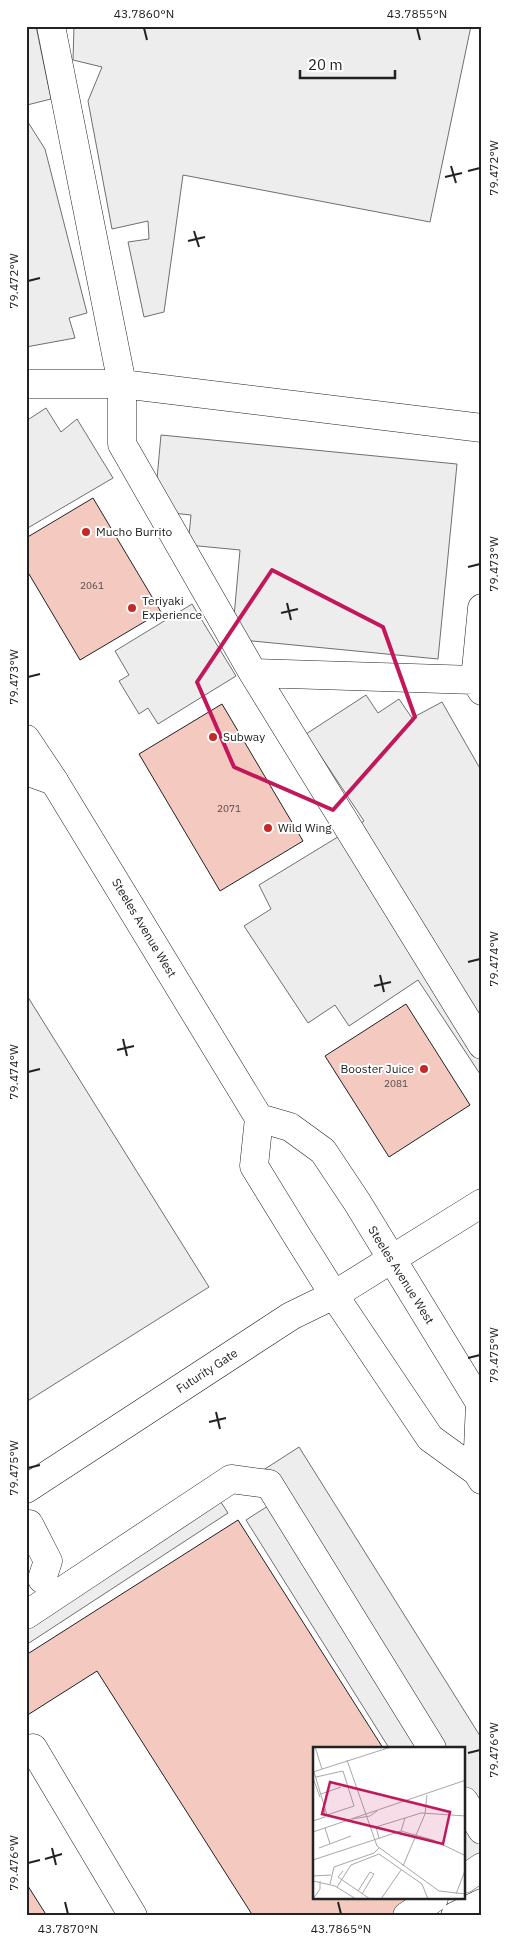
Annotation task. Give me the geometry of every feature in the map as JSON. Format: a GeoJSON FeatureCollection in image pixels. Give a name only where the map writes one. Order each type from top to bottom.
{"type":"FeatureCollection","features":[{"type":"Feature","properties":{"kind":"main road"},"geometry":{"type":"LineString","coordinates":[[51,26],[122,384],[122,444],[253,673],[482,1045]]}},
{"type":"Feature","properties":{"kind":"main road"},"geometry":{"type":"LineString","coordinates":[[26,384],[122,384],[482,428]]}},
{"type":"Feature","properties":{"kind":"main road"},"geometry":{"type":"LineString","coordinates":[[253,673],[478,686],[482,608]]}},
{"type":"Feature","properties":{"kind":"main road","name":"Steeles Avenue West"},"geometry":{"type":"LineString","coordinates":[[26,739],[54,781],[260,1118],[254,1166],[334,1295],[430,1438],[479,1476]]}},
{"type":"Feature","properties":{"kind":"main road"},"geometry":{"type":"LineString","coordinates":[[26,771],[54,781]]}},
{"type":"Feature","properties":{"kind":"main road","name":"Steeles Avenue West"},"geometry":{"type":"LineString","coordinates":[[260,1118],[290,1126],[324,1151],[358,1202],[391,1260],[480,1403],[479,1476]]}},
{"type":"Feature","properties":{"kind":"main road","name":"Futurity Gate"},"geometry":{"type":"LineString","coordinates":[[26,1489],[291,1316],[334,1295],[482,1202]]}},
{"type":"Feature","properties":{"kind":"main road"},"geometry":{"type":"LineString","coordinates":[[40,1583],[231,1479],[269,1484],[431,1747]]}},
{"type":"Feature","properties":{"kind":"main road"},"geometry":{"type":"LineString","coordinates":[[26,1524],[29,1524],[48,1561],[26,1615]]}},
{"type":"Feature","properties":{"kind":"main road"},"geometry":{"type":"LineString","coordinates":[[33,1748],[133,1916]]}},
{"type":"Feature","properties":{"kind":"main road"},"geometry":{"type":"LineString","coordinates":[[466,1804],[482,1830]]}},
{"type":"Feature","properties":{"kind":"main road"},"geometry":{"type":"LineString","coordinates":[[466,1878],[482,1867]]}},
{"type":"Feature","properties":{"kind":"main road"},"geometry":{"type":"LineString","coordinates":[[407,1916],[431,1900]]}},
{"type":"Feature","properties":{"kind":"main road"},"geometry":{"type":"LineString","coordinates":[[455,1916],[482,1903]]}},
{"type":"Feature","properties":{"kind":"highlighted area"},"geometry":{"type":"Polygon","coordinates":[[[272,570],[383,627],[415,717],[333,810],[234,767],[197,682],[272,570]]]}},
{"type":"Feature","properties":{"kind":"shaded area"},"geometry":{"type":"Polygon","coordinates":[[[26,26],[36,26],[51,99],[27,105],[26,26]]]}},
{"type":"Feature","properties":{"kind":"shaded area"},"geometry":{"type":"Polygon","coordinates":[[[74,26],[471,26],[430,222],[183,175],[164,312],[144,317],[128,242],[149,239],[148,221],[112,229],[88,101],[102,67],[73,60],[74,26]]]}},
{"type":"Feature","properties":{"kind":"shaded area"},"geometry":{"type":"Polygon","coordinates":[[[26,119],[45,149],[87,313],[69,318],[75,338],[26,347],[26,119]]]}},
{"type":"Feature","properties":{"kind":"shaded area"},"geometry":{"type":"Polygon","coordinates":[[[46,408],[61,432],[77,419],[113,478],[26,529],[26,421],[46,408]]]}},
{"type":"Feature","properties":{"kind":"shaded area"},"geometry":{"type":"Polygon","coordinates":[[[161,435],[457,464],[438,659],[232,639],[240,550],[188,545],[191,515],[154,511],[161,435]]]}},
{"type":"Feature","properties":{"kind":"shaded area"},"geometry":{"type":"Polygon","coordinates":[[[192,604],[236,676],[158,724],[148,708],[139,714],[119,681],[129,675],[115,651],[192,604]]]}},
{"type":"Feature","properties":{"kind":"shaded area"},"geometry":{"type":"Polygon","coordinates":[[[366,695],[378,713],[399,699],[412,718],[442,702],[482,772],[482,1077],[418,980],[349,1026],[335,1005],[308,1023],[244,926],[271,909],[259,885],[364,821],[306,734],[366,695]]]}},
{"type":"Feature","properties":{"kind":"shaded area"},"geometry":{"type":"Polygon","coordinates":[[[26,994],[209,1287],[26,1402],[26,994]]]}},
{"type":"Feature","properties":{"kind":"shaded area"},"geometry":{"type":"Polygon","coordinates":[[[299,1447],[482,1739],[482,1858],[466,1868],[466,1747],[388,1747],[246,1520],[268,1506],[251,1478],[299,1447]]]}},
{"type":"Feature","properties":{"kind":"shaded area"},"geometry":{"type":"Polygon","coordinates":[[[215,1493],[228,1513],[26,1645],[26,1617],[215,1493]]]}},
{"type":"Feature","properties":{"kind":"building"},"geometry":{"type":"Polygon","coordinates":[[[93,498],[161,612],[80,660],[26,569],[26,538],[93,498]]]}},
{"type":"Feature","properties":{"kind":"building"},"geometry":{"type":"Polygon","coordinates":[[[222,704],[303,841],[220,891],[139,754],[222,704]]]}},
{"type":"Feature","properties":{"kind":"building"},"geometry":{"type":"Polygon","coordinates":[[[406,1004],[470,1105],[389,1157],[325,1056],[406,1004]]]}},
{"type":"Feature","properties":{"kind":"building"},"geometry":{"type":"Polygon","coordinates":[[[238,1520],[382,1747],[313,1747],[313,1900],[419,1900],[395,1916],[253,1916],[97,1671],[26,1716],[26,1655],[238,1520]]]}},
{"type":"Feature","properties":{"kind":"building"},"geometry":{"type":"Polygon","coordinates":[[[26,1883],[47,1916],[26,1916],[26,1883]]]}},
{"type":"Feature","properties":{"kind":"place","name":"Mucho Burrito"},"geometry":{"type":"Point","coordinates":[86,532]}},
{"type":"Feature","properties":{"kind":"place","name":"Teriyaki Experience"},"geometry":{"type":"Point","coordinates":[132,608]}},
{"type":"Feature","properties":{"kind":"place","name":"Subway"},"geometry":{"type":"Point","coordinates":[213,737]}},
{"type":"Feature","properties":{"kind":"place","name":"Wild Wing"},"geometry":{"type":"Point","coordinates":[268,828]}},
{"type":"Feature","properties":{"kind":"place","name":"Booster Juice"},"geometry":{"type":"Point","coordinates":[424,1069]}}]}
